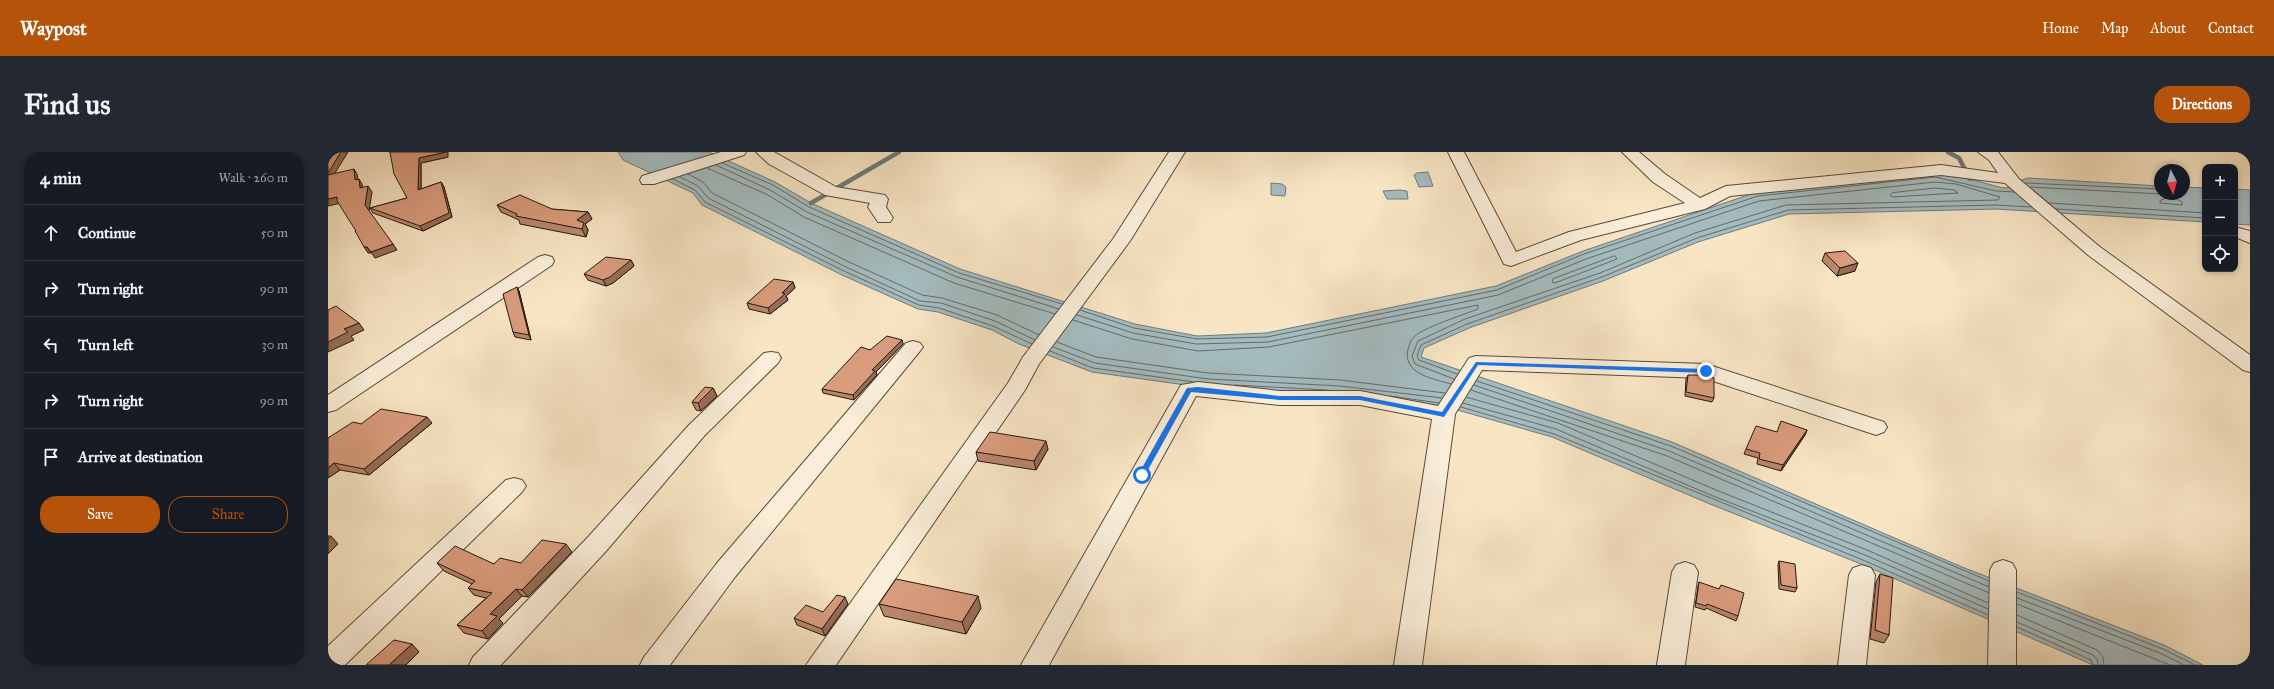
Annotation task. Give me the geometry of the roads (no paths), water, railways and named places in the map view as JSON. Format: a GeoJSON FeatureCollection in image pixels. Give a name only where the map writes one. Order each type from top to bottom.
{"type":"FeatureCollection","features":[{"type":"Feature","properties":{"kind":"street"},"geometry":{"type":"LineString","coordinates":[[764,152],[775,161],[831,191],[879,199],[877,207],[884,218]]}},
{"type":"Feature","properties":{"kind":"street"},"geometry":{"type":"LineString","coordinates":[[820,665],[1004,404],[1030,362],[1121,241],[1177,152]]}},
{"type":"Feature","properties":{"kind":"street"},"geometry":{"type":"LineString","coordinates":[[1456,152],[1511,260],[1575,236],[1699,205],[1726,191],[1949,170],[2006,180]]}},
{"type":"Feature","properties":{"kind":"street"},"geometry":{"type":"LineString","coordinates":[[1630,152],[1659,178],[1699,205]]}},
{"type":"Feature","properties":{"kind":"street"},"geometry":{"type":"LineString","coordinates":[[1986,152],[1995,157],[2006,180],[2094,251],[2250,365]]}},
{"type":"Feature","properties":{"kind":"street"},"geometry":{"type":"LineString","coordinates":[[652,180],[733,154]]}},
{"type":"Feature","properties":{"kind":"street"},"geometry":{"type":"LineString","coordinates":[[328,405],[545,261]]}},
{"type":"Feature","properties":{"kind":"street"},"geometry":{"type":"LineString","coordinates":[[654,665],[726,570],[913,348]]}},
{"type":"Feature","properties":{"kind":"street"},"geometry":{"type":"LineString","coordinates":[[482,665],[598,543],[697,430],[771,358]]}},
{"type":"Feature","properties":{"kind":"street"},"geometry":{"type":"LineString","coordinates":[[1408,665],[1445,413],[1476,364],[1706,371],[1876,427]]}},
{"type":"Feature","properties":{"kind":"street"},"geometry":{"type":"LineString","coordinates":[[1035,665],[1189,390],[1198,389],[1280,398],[1360,398],[1445,413]]}},
{"type":"Feature","properties":{"kind":"street"},"geometry":{"type":"LineString","coordinates":[[328,664],[514,486]]}},
{"type":"Feature","properties":{"kind":"street"},"geometry":{"type":"LineString","coordinates":[[1671,665],[1685,572]]}},
{"type":"Feature","properties":{"kind":"street"},"geometry":{"type":"LineString","coordinates":[[1852,665],[1862,575]]}},
{"type":"Feature","properties":{"kind":"street"},"geometry":{"type":"LineString","coordinates":[[2002,665],[2003,575]]}},
{"type":"Feature","properties":{"kind":"water"},"geometry":{"type":"Polygon","coordinates":[[[618,152],[709,152],[775,182],[811,203],[960,269],[1135,324],[1197,336],[1266,333],[1496,286],[1583,251],[1757,192],[1935,173],[1958,176],[2003,188],[2015,187],[2019,181],[2028,178],[2154,186],[2154,200],[2190,200],[2190,187],[2202,188],[2202,222],[1996,209],[1789,214],[1698,242],[1603,281],[1469,328],[1424,348],[1421,357],[1672,442],[1962,567],[2164,645],[2203,665],[2093,665],[1861,564],[1710,504],[1552,437],[1454,409],[1207,388],[1092,372],[1019,344],[992,330],[938,312],[918,309],[842,275],[702,205],[693,193],[623,160],[618,152]]]}},
{"type":"Feature","properties":{"kind":"water"},"geometry":{"type":"Polygon","coordinates":[[[1428,172],[1433,186],[1419,187],[1414,175],[1417,173],[1428,172]]]}},
{"type":"Feature","properties":{"kind":"water"},"geometry":{"type":"Polygon","coordinates":[[[1271,183],[1282,184],[1286,187],[1285,196],[1271,195],[1271,183]]]}},
{"type":"Feature","properties":{"kind":"water"},"geometry":{"type":"Polygon","coordinates":[[[2238,189],[2250,190],[2250,225],[2238,224],[2238,189]]]}},
{"type":"Feature","properties":{"kind":"water"},"geometry":{"type":"Polygon","coordinates":[[[1383,191],[1407,191],[1408,199],[1387,199],[1383,191]]]}},
{"type":"Feature","properties":{"kind":"waterway"},"geometry":{"type":"LineString","coordinates":[[811,203],[899,152]]}},
{"type":"Feature","properties":{"kind":"waterway"},"geometry":{"type":"LineString","coordinates":[[1948,152],[1959,158],[1970,179]]}}]}
